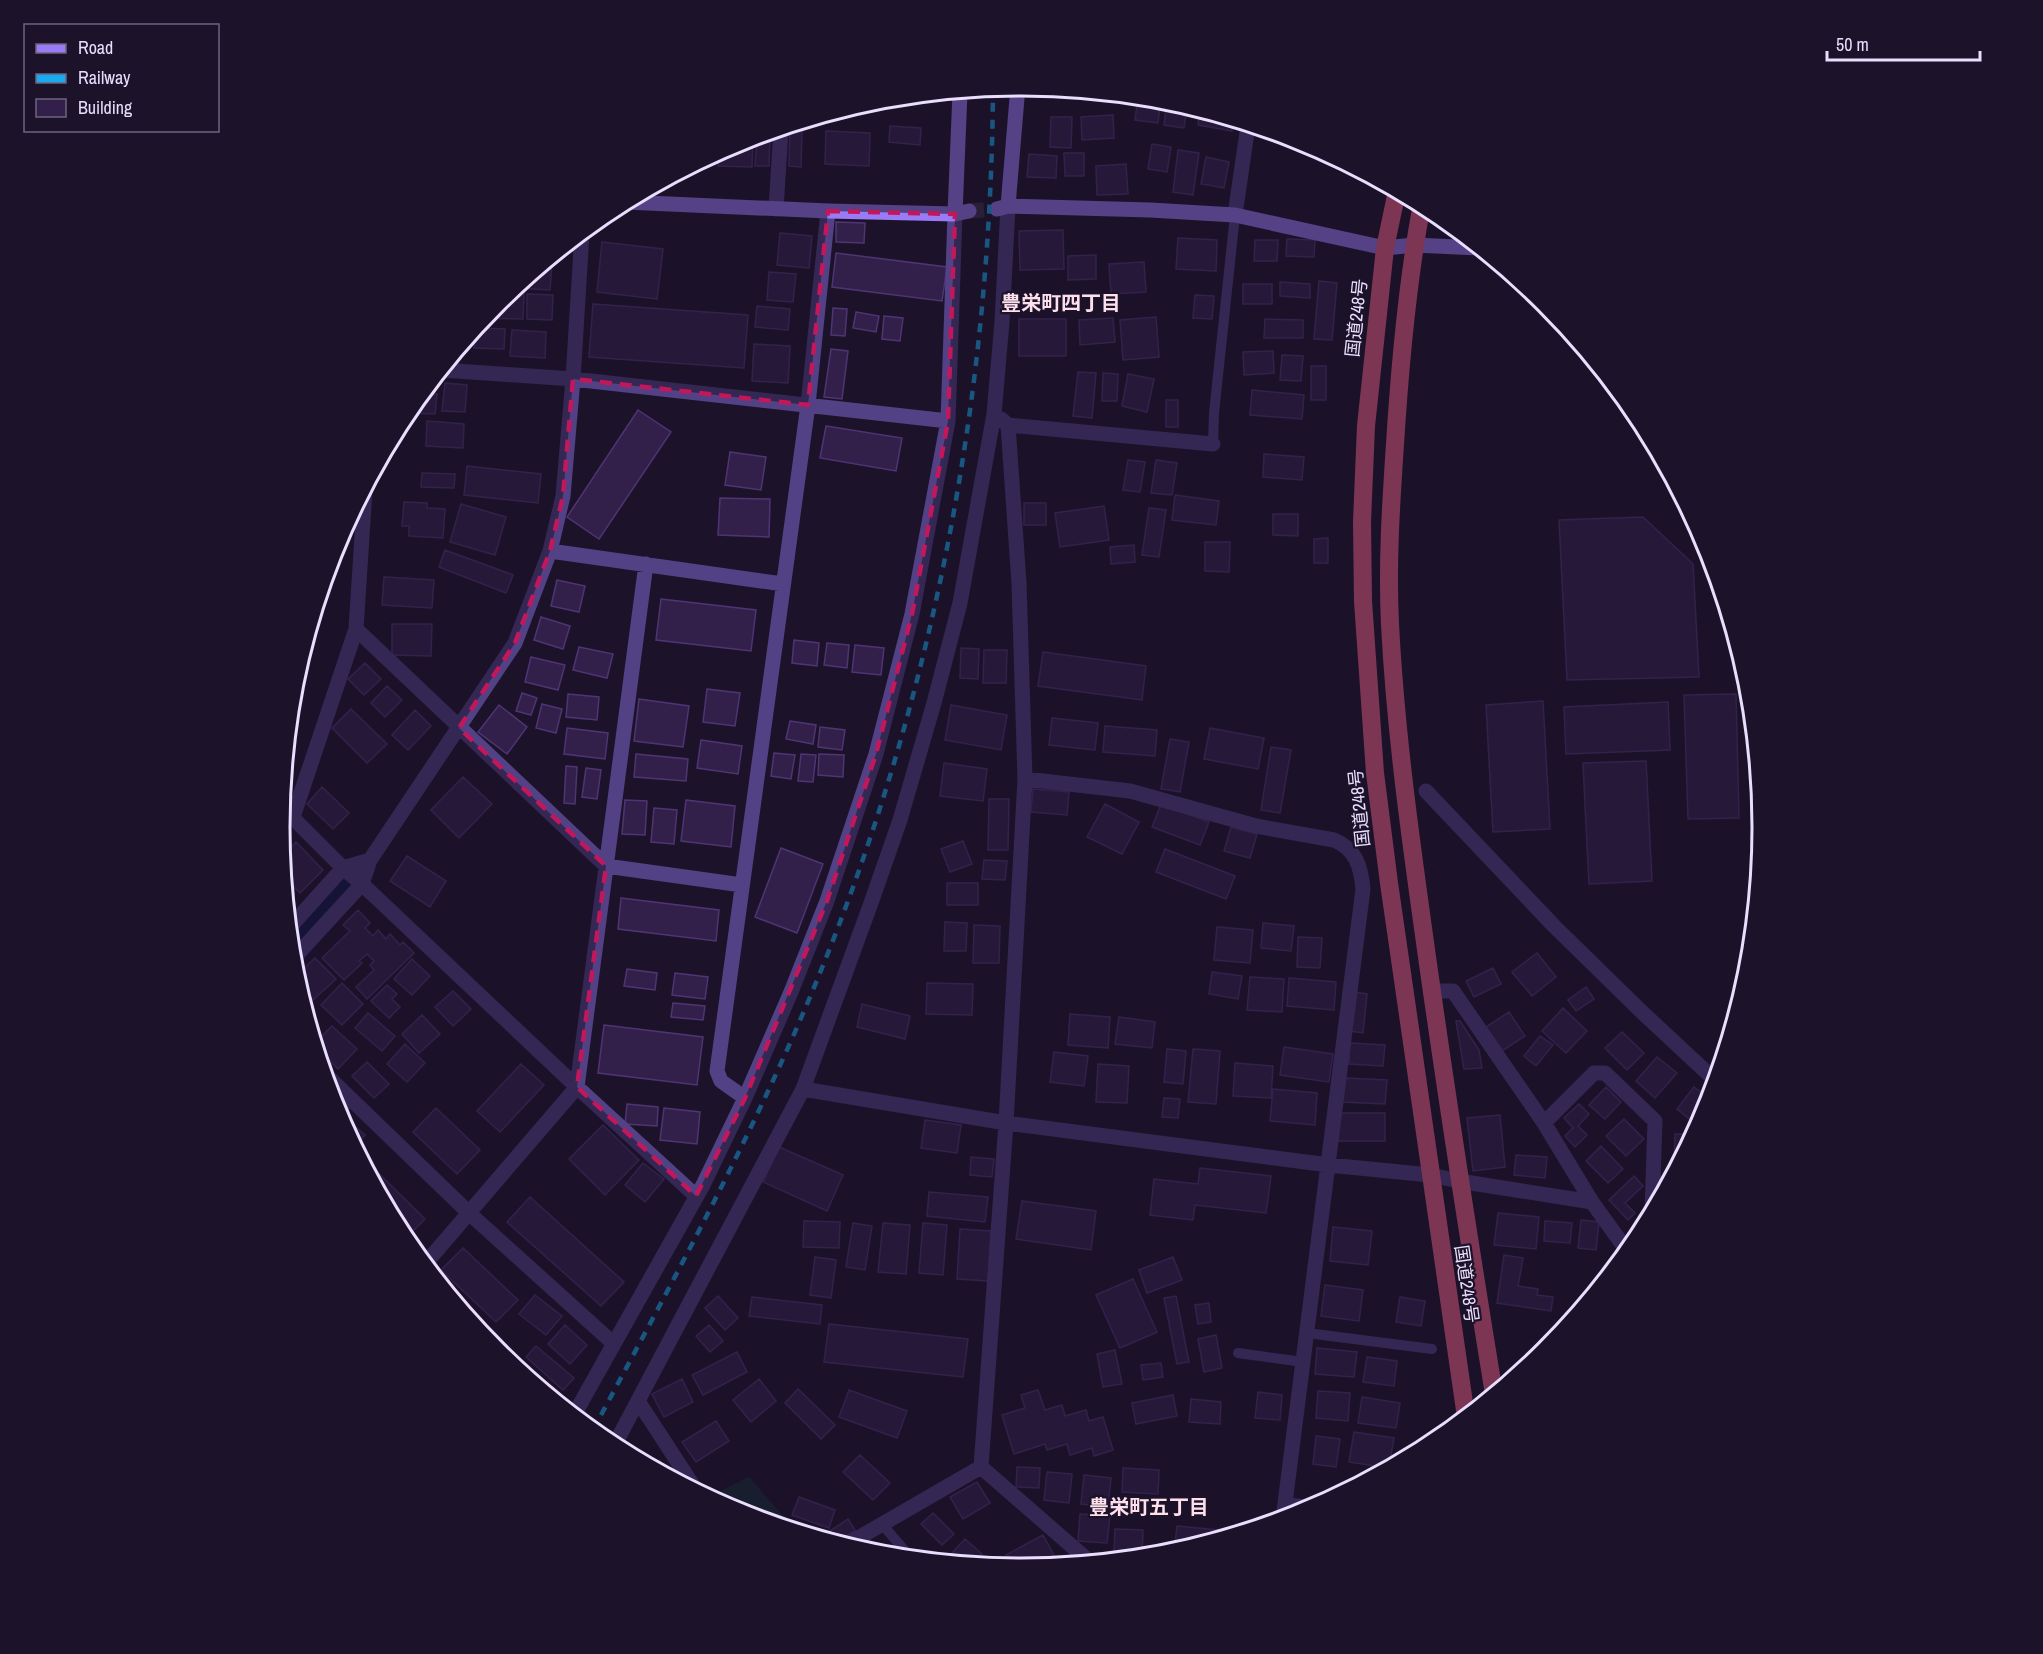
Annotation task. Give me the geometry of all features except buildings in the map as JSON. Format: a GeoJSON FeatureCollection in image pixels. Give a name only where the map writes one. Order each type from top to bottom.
{"type":"FeatureCollection","features":[{"type":"Feature","properties":{"kind":"highway","name":"国道248号"},"geometry":{"type":"LineString","coordinates":[[1395,199],[1385,248],[1366,426],[1362,522],[1363,601],[1374,762],[1389,883],[1465,1409]]}},
{"type":"Feature","properties":{"kind":"highway","name":"国道248号"},"geometry":{"type":"LineString","coordinates":[[1420,214],[1414,245],[1399,380],[1390,522],[1390,621],[1405,798],[1459,1181],[1493,1386]]}},
{"type":"Feature","properties":{"kind":"street"},"geometry":{"type":"LineString","coordinates":[[619,1437],[802,1089],[872,903],[922,745],[960,603],[994,414],[1002,322],[1003,207],[1017,96]]}},
{"type":"Feature","properties":{"kind":"street"},"geometry":{"type":"LineString","coordinates":[[578,1408],[696,1196],[745,1098],[827,902],[876,754],[912,614],[948,421],[962,212],[960,99]]}},
{"type":"Feature","properties":{"kind":"street"},"geometry":{"type":"LineString","coordinates":[[1235,215],[1247,132]]}},
{"type":"Feature","properties":{"kind":"street"},"geometry":{"type":"LineString","coordinates":[[777,208],[781,137]]}},
{"type":"Feature","properties":{"kind":"street"},"geometry":{"type":"LineString","coordinates":[[642,203],[828,211],[962,212]]}},
{"type":"Feature","properties":{"kind":"street"},"geometry":{"type":"LineString","coordinates":[[1003,207],[1150,210],[1235,215],[1385,248],[1414,245],[1468,247]]}},
{"type":"Feature","properties":{"kind":"street"},"geometry":{"type":"LineString","coordinates":[[745,1098],[721,1081],[717,1071],[808,405],[828,211]]}},
{"type":"Feature","properties":{"kind":"street"},"geometry":{"type":"LineString","coordinates":[[302,950],[362,884],[370,860],[515,643],[550,551],[563,496],[581,243]]}},
{"type":"Feature","properties":{"kind":"street"},"geometry":{"type":"LineString","coordinates":[[451,371],[573,379],[948,421]]}},
{"type":"Feature","properties":{"kind":"street"},"geometry":{"type":"LineString","coordinates":[[994,414],[1008,424],[1213,444]]}},
{"type":"Feature","properties":{"kind":"street"},"geometry":{"type":"LineString","coordinates":[[981,1467],[1006,1123],[1025,779],[1018,583],[1008,424]]}},
{"type":"Feature","properties":{"kind":"street"},"geometry":{"type":"LineString","coordinates":[[291,801],[356,629],[364,509]]}},
{"type":"Feature","properties":{"kind":"street"},"geometry":{"type":"LineString","coordinates":[[550,551],[783,584]]}},
{"type":"Feature","properties":{"kind":"street"},"geometry":{"type":"LineString","coordinates":[[431,1257],[577,1087],[646,564]]}},
{"type":"Feature","properties":{"kind":"street"},"geometry":{"type":"LineString","coordinates":[[356,629],[606,866],[742,885]]}},
{"type":"Feature","properties":{"kind":"street"},"geometry":{"type":"LineString","coordinates":[[1025,779],[1130,791],[1256,826],[1334,840],[1344,844],[1356,858],[1361,871],[1363,889],[1285,1508]]}},
{"type":"Feature","properties":{"kind":"street"},"geometry":{"type":"LineString","coordinates":[[1426,791],[1554,926],[1709,1075]]}},
{"type":"Feature","properties":{"kind":"street"},"geometry":{"type":"LineString","coordinates":[[290,815],[343,868],[696,1196]]}},
{"type":"Feature","properties":{"kind":"street"},"geometry":{"type":"LineString","coordinates":[[297,920],[343,868],[370,860]]}},
{"type":"Feature","properties":{"kind":"street"},"geometry":{"type":"LineString","coordinates":[[1363,889],[1389,883]]}},
{"type":"Feature","properties":{"kind":"street"},"geometry":{"type":"LineString","coordinates":[[1432,991],[1453,991],[1544,1123],[1592,1202],[1622,1243]]}},
{"type":"Feature","properties":{"kind":"street"},"geometry":{"type":"LineString","coordinates":[[1544,1123],[1594,1073],[1605,1074],[1655,1121],[1653,1196]]}},
{"type":"Feature","properties":{"kind":"street"},"geometry":{"type":"LineString","coordinates":[[338,1087],[469,1213],[614,1344]]}},
{"type":"Feature","properties":{"kind":"street"},"geometry":{"type":"LineString","coordinates":[[802,1089],[1006,1123],[1329,1165],[1430,1175],[1592,1202]]}},
{"type":"Feature","properties":{"kind":"street"},"geometry":{"type":"LineString","coordinates":[[638,1401],[688,1477]]}},
{"type":"Feature","properties":{"kind":"street"},"geometry":{"type":"LineString","coordinates":[[856,1539],[981,1467]]}},
{"type":"Feature","properties":{"kind":"street"},"geometry":{"type":"LineString","coordinates":[[981,1467],[1082,1555]]}},
{"type":"Feature","properties":{"kind":"lane"},"geometry":{"type":"LineString","coordinates":[[1213,444],[1214,413],[1235,215]]}},
{"type":"Feature","properties":{"kind":"lane"},"geometry":{"type":"LineString","coordinates":[[345,1105],[351,1099]]}},
{"type":"Feature","properties":{"kind":"lane"},"geometry":{"type":"LineString","coordinates":[[1306,1333],[1432,1349]]}},
{"type":"Feature","properties":{"kind":"lane"},"geometry":{"type":"LineString","coordinates":[[1238,1353],[1303,1362]]}},
{"type":"Feature","properties":{"kind":"lane"},"geometry":{"type":"LineString","coordinates":[[1286,1502],[1297,1503]]}},
{"type":"Feature","properties":{"kind":"lane"},"geometry":{"type":"LineString","coordinates":[[881,1523],[902,1548]]}},
{"type":"Feature","properties":{"kind":"highlighted area"},"geometry":{"type":"Polygon","coordinates":[[[828,211],[955,214],[948,421],[912,614],[876,754],[827,901],[745,1098],[696,1196],[577,1087],[606,866],[459,728],[515,643],[550,551],[563,496],[573,379],[808,405],[828,211]]]}},
{"type":"Feature","properties":{"kind":"green space"},"geometry":{"type":"Polygon","coordinates":[[[749,1477],[785,1518],[742,1502],[719,1492],[749,1477]]]}},
{"type":"Feature","properties":{"kind":"waterway"},"geometry":{"type":"LineString","coordinates":[[299,936],[337,893]]}},
{"type":"Feature","properties":{"kind":"tunnel"},"geometry":{"type":"LineString","coordinates":[[969,211],[997,209]]}},
{"type":"Feature","properties":{"kind":"railway"},"geometry":{"type":"LineString","coordinates":[[597,1422],[746,1138],[801,1019],[865,853],[899,747],[927,639],[950,530],[969,421],[982,310],[990,199],[993,97]]}},
{"type":"Feature","properties":{"kind":"district","name":"豊栄町四丁目"},"geometry":{"type":"Point","coordinates":[1061,302]}},
{"type":"Feature","properties":{"kind":"district","name":"豊栄町五丁目"},"geometry":{"type":"Point","coordinates":[1149,1506]}}]}
